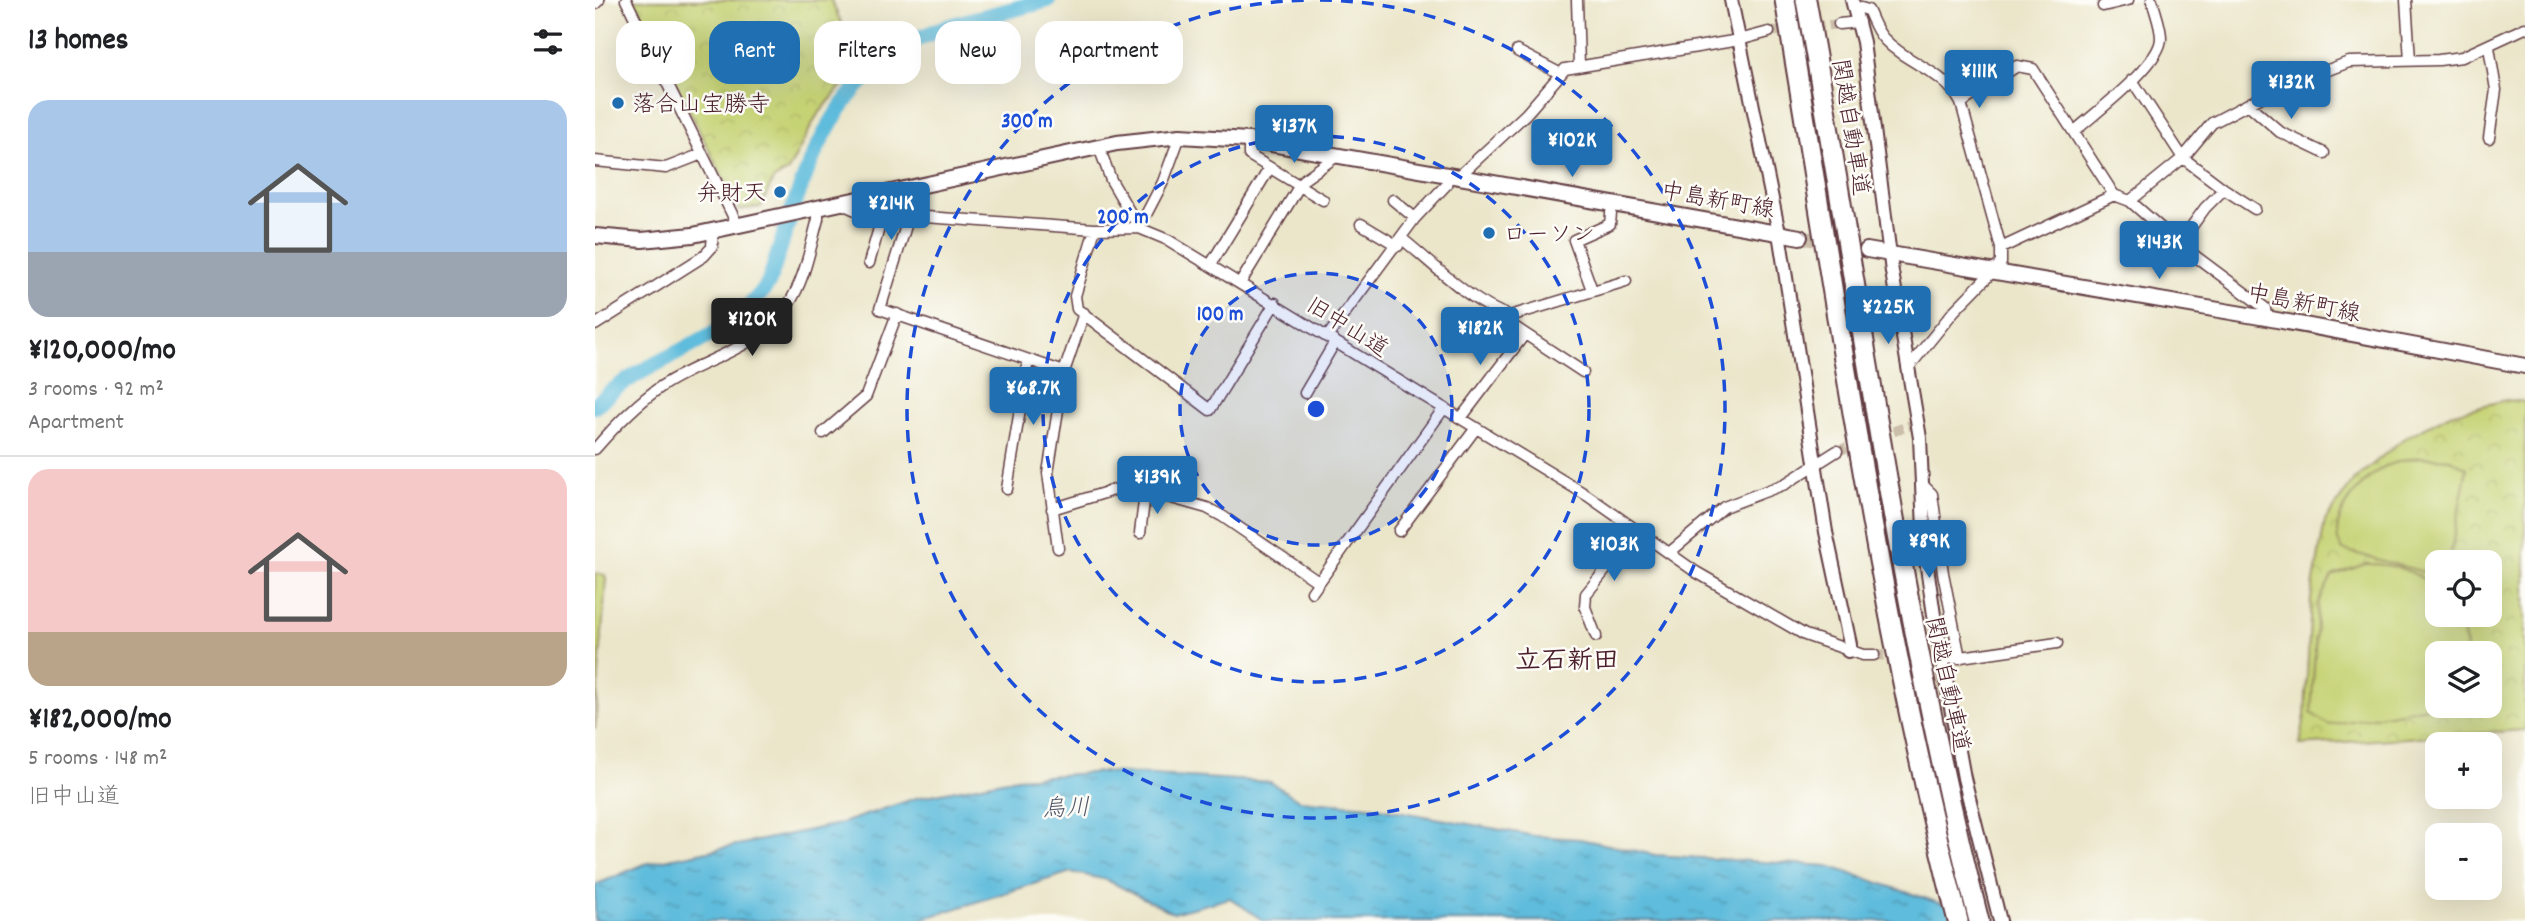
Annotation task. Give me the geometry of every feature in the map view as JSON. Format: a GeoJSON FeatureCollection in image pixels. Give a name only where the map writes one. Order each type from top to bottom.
{"type":"FeatureCollection","features":[{"type":"Feature","properties":{"kind":"highway"},"geometry":{"type":"LineString","coordinates":[[1775,0],[1844,400],[1878,560]]}},
{"type":"Feature","properties":{"kind":"highway","name":"関越自動車道"},"geometry":{"type":"LineString","coordinates":[[1785,0],[1878,560],[1903,690],[1958,921]]}},
{"type":"Feature","properties":{"kind":"highway","name":"関越自動車道"},"geometry":{"type":"LineString","coordinates":[[1806,0],[1875,419],[1924,688],[1979,921]]}},
{"type":"Feature","properties":{"kind":"main road","name":"中島新町線"},"geometry":{"type":"LineString","coordinates":[[595,236],[650,240],[713,231],[1099,147],[1180,136],[1249,141],[1800,237]]}},
{"type":"Feature","properties":{"kind":"main road","name":"中島新町線"},"geometry":{"type":"LineString","coordinates":[[1867,250],[1994,270],[2525,366]]}},
{"type":"Feature","properties":{"kind":"street"},"geometry":{"type":"LineString","coordinates":[[595,4],[599,0]]}},
{"type":"Feature","properties":{"kind":"street"},"geometry":{"type":"LineString","coordinates":[[626,0],[738,226]]}},
{"type":"Feature","properties":{"kind":"street"},"geometry":{"type":"LineString","coordinates":[[1577,0],[1579,66]]}},
{"type":"Feature","properties":{"kind":"street"},"geometry":{"type":"LineString","coordinates":[[1731,0],[1779,233],[1815,464],[1850,644],[1848,651]]}},
{"type":"Feature","properties":{"kind":"street"},"geometry":{"type":"LineString","coordinates":[[2103,6],[2129,0]]}},
{"type":"Feature","properties":{"kind":"street"},"geometry":{"type":"LineString","coordinates":[[2075,131],[2132,80],[2157,52],[2161,39],[2152,0]]}},
{"type":"Feature","properties":{"kind":"street"},"geometry":{"type":"LineString","coordinates":[[2406,0],[2410,60]]}},
{"type":"Feature","properties":{"kind":"street"},"geometry":{"type":"LineString","coordinates":[[1853,3],[1859,22],[1890,253],[1920,438],[1925,553],[1946,685],[1964,778],[2000,921]]}},
{"type":"Feature","properties":{"kind":"street"},"geometry":{"type":"LineString","coordinates":[[1853,3],[1868,10],[1884,39],[1900,53],[1945,79],[1961,103],[2001,248],[2001,263],[1954,311],[1908,368]]}},
{"type":"Feature","properties":{"kind":"street"},"geometry":{"type":"LineString","coordinates":[[1839,24],[1859,22]]}},
{"type":"Feature","properties":{"kind":"street"},"geometry":{"type":"LineString","coordinates":[[2130,201],[2183,158],[2212,123],[2339,64],[2370,60],[2451,59],[2489,47],[2512,32],[2525,28]]}},
{"type":"Feature","properties":{"kind":"street"},"geometry":{"type":"LineString","coordinates":[[1305,393],[1331,339],[1415,218],[1453,176],[1526,114],[1565,69],[1739,40],[1769,32]]}},
{"type":"Feature","properties":{"kind":"street"},"geometry":{"type":"LineString","coordinates":[[2489,47],[2496,90],[2489,138]]}},
{"type":"Feature","properties":{"kind":"street"},"geometry":{"type":"LineString","coordinates":[[1517,51],[1561,74]]}},
{"type":"Feature","properties":{"kind":"street"},"geometry":{"type":"LineString","coordinates":[[1961,103],[2017,66],[2033,69],[2114,195],[2130,201],[2179,244],[2265,309],[2266,318]]}},
{"type":"Feature","properties":{"kind":"street"},"geometry":{"type":"LineString","coordinates":[[2132,80],[2183,158],[2255,209]]}},
{"type":"Feature","properties":{"kind":"street"},"geometry":{"type":"LineString","coordinates":[[2248,104],[2280,132],[2324,153]]}},
{"type":"Feature","properties":{"kind":"street"},"geometry":{"type":"LineString","coordinates":[[1139,228],[1163,182],[1180,136]]}},
{"type":"Feature","properties":{"kind":"street"},"geometry":{"type":"LineString","coordinates":[[1249,141],[1249,155],[1323,201]]}},
{"type":"Feature","properties":{"kind":"street"},"geometry":{"type":"LineString","coordinates":[[1099,147],[1111,180],[1139,228]]}},
{"type":"Feature","properties":{"kind":"street"},"geometry":{"type":"LineString","coordinates":[[595,161],[666,168],[702,154]]}},
{"type":"Feature","properties":{"kind":"street"},"geometry":{"type":"LineString","coordinates":[[1241,282],[1299,186],[1337,156]]}},
{"type":"Feature","properties":{"kind":"street"},"geometry":{"type":"LineString","coordinates":[[1211,264],[1269,169]]}},
{"type":"Feature","properties":{"kind":"street"},"geometry":{"type":"LineString","coordinates":[[2179,244],[2205,208],[2224,189]]}},
{"type":"Feature","properties":{"kind":"street"},"geometry":{"type":"LineString","coordinates":[[2001,248],[2114,195]]}},
{"type":"Feature","properties":{"kind":"street"},"geometry":{"type":"LineString","coordinates":[[1393,200],[1415,218]]}},
{"type":"Feature","properties":{"kind":"street","name":"旧中山道"},"geometry":{"type":"LineString","coordinates":[[842,204],[860,212],[883,214],[1095,229],[1139,228],[1241,282],[1588,496],[1669,553],[1805,635],[1848,651],[1869,655]]}},
{"type":"Feature","properties":{"kind":"street"},"geometry":{"type":"LineString","coordinates":[[1592,290],[1574,240],[1610,224],[1612,204]]}},
{"type":"Feature","properties":{"kind":"street"},"geometry":{"type":"LineString","coordinates":[[595,449],[661,386],[742,346],[767,330],[788,305],[802,279],[818,219],[814,209]]}},
{"type":"Feature","properties":{"kind":"street"},"geometry":{"type":"LineString","coordinates":[[869,263],[883,214]]}},
{"type":"Feature","properties":{"kind":"street"},"geometry":{"type":"LineString","coordinates":[[909,216],[880,309],[1065,372]]}},
{"type":"Feature","properties":{"kind":"street"},"geometry":{"type":"LineString","coordinates":[[1361,224],[1399,242],[1497,312],[1510,316],[1626,281]]}},
{"type":"Feature","properties":{"kind":"street"},"geometry":{"type":"LineString","coordinates":[[1095,229],[1075,296],[1077,309],[1210,410],[1275,303]]}},
{"type":"Feature","properties":{"kind":"street"},"geometry":{"type":"LineString","coordinates":[[595,325],[704,256],[712,247],[713,231]]}},
{"type":"Feature","properties":{"kind":"street"},"geometry":{"type":"LineString","coordinates":[[1058,548],[1048,473],[1065,372],[1084,313]]}},
{"type":"Feature","properties":{"kind":"street"},"geometry":{"type":"LineString","coordinates":[[823,433],[866,396],[897,314]]}},
{"type":"Feature","properties":{"kind":"street"},"geometry":{"type":"LineString","coordinates":[[1510,316],[1510,324],[1524,335],[1583,372]]}},
{"type":"Feature","properties":{"kind":"street"},"geometry":{"type":"LineString","coordinates":[[1461,418],[1524,335]]}},
{"type":"Feature","properties":{"kind":"street"},"geometry":{"type":"LineString","coordinates":[[1007,489],[1028,359]]}},
{"type":"Feature","properties":{"kind":"street"},"geometry":{"type":"LineString","coordinates":[[1312,592],[1317,581],[1417,451],[1444,408]]}},
{"type":"Feature","properties":{"kind":"street"},"geometry":{"type":"LineString","coordinates":[[1399,531],[1476,428]]}},
{"type":"Feature","properties":{"kind":"street"},"geometry":{"type":"LineString","coordinates":[[1669,553],[1724,507],[1785,484],[1837,451]]}},
{"type":"Feature","properties":{"kind":"street"},"geometry":{"type":"LineString","coordinates":[[1923,485],[1932,494],[1943,573],[1960,658]]}},
{"type":"Feature","properties":{"kind":"street"},"geometry":{"type":"LineString","coordinates":[[1052,509],[1117,489],[1168,497],[1207,508],[1317,581]]}},
{"type":"Feature","properties":{"kind":"street"},"geometry":{"type":"LineString","coordinates":[[1140,533],[1145,494]]}},
{"type":"Feature","properties":{"kind":"street"},"geometry":{"type":"LineString","coordinates":[[1596,635],[1583,600],[1637,531]]}},
{"type":"Feature","properties":{"kind":"street"},"geometry":{"type":"LineString","coordinates":[[1947,659],[2057,643]]}},
{"type":"Feature","properties":{"kind":"green space"},"geometry":{"type":"Polygon","coordinates":[[[634,0],[831,0],[841,21],[814,21],[814,84],[843,84],[816,117],[788,171],[773,180],[761,207],[739,210],[676,84],[695,84],[695,21],[644,21],[634,0]]]}},
{"type":"Feature","properties":{"kind":"green space"},"geometry":{"type":"Polygon","coordinates":[[[2506,400],[2525,402],[2525,730],[2425,732],[2425,737],[2300,745],[2305,715],[2311,598],[2325,521],[2354,480],[2403,439],[2450,414],[2506,400]]]}},
{"type":"Feature","properties":{"kind":"green space"},"geometry":{"type":"Polygon","coordinates":[[[2419,457],[2450,459],[2467,468],[2451,550],[2425,550],[2425,572],[2343,550],[2338,539],[2341,516],[2355,493],[2373,474],[2400,461],[2419,457]]]}},
{"type":"Feature","properties":{"kind":"green space"},"geometry":{"type":"Polygon","coordinates":[[[2365,564],[2385,565],[2413,573],[2425,580],[2425,627],[2462,627],[2465,641],[2425,641],[2425,708],[2329,725],[2311,713],[2318,603],[2332,576],[2365,564]]]}},
{"type":"Feature","properties":{"kind":"green space"},"geometry":{"type":"Polygon","coordinates":[[[595,573],[605,575],[606,579],[595,729],[595,573]]]}},
{"type":"Feature","properties":{"kind":"water","name":"烏川"},"geometry":{"type":"Polygon","coordinates":[[[1104,772],[1270,782],[1299,800],[1369,806],[1535,836],[1580,839],[1655,855],[1828,866],[1948,906],[1966,921],[1264,921],[1230,898],[1173,913],[1107,880],[1071,872],[916,921],[595,921],[595,885],[645,864],[839,824],[916,798],[1017,778],[1104,772]]]}},
{"type":"Feature","properties":{"kind":"waterway"},"geometry":{"type":"LineString","coordinates":[[595,406],[616,388],[732,321],[752,303],[769,282],[792,210],[821,141],[862,80],[890,56],[924,36],[969,20],[1048,0]]}},
{"type":"Feature","properties":{"kind":"tunnel"},"geometry":{"type":"LineString","coordinates":[[1769,32],[1839,24]]}},
{"type":"Feature","properties":{"kind":"tunnel"},"geometry":{"type":"LineString","coordinates":[[1800,237],[1867,250]]}},
{"type":"Feature","properties":{"kind":"tunnel"},"geometry":{"type":"LineString","coordinates":[[1837,451],[1917,423]]}},
{"type":"Feature","properties":{"kind":"tunnel"},"geometry":{"type":"LineString","coordinates":[[1874,655],[1947,659]]}},
{"type":"Feature","properties":{"kind":"place","name":"落合山宝勝寺"},"geometry":{"type":"Point","coordinates":[618,103]}},
{"type":"Feature","properties":{"kind":"place","name":"弁財天"},"geometry":{"type":"Point","coordinates":[780,192]}},
{"type":"Feature","properties":{"kind":"place","name":"ローソン"},"geometry":{"type":"Point","coordinates":[1489,233]}},
{"type":"Feature","properties":{"kind":"district","name":"立石新田"},"geometry":{"type":"Point","coordinates":[1567,659]}}]}
